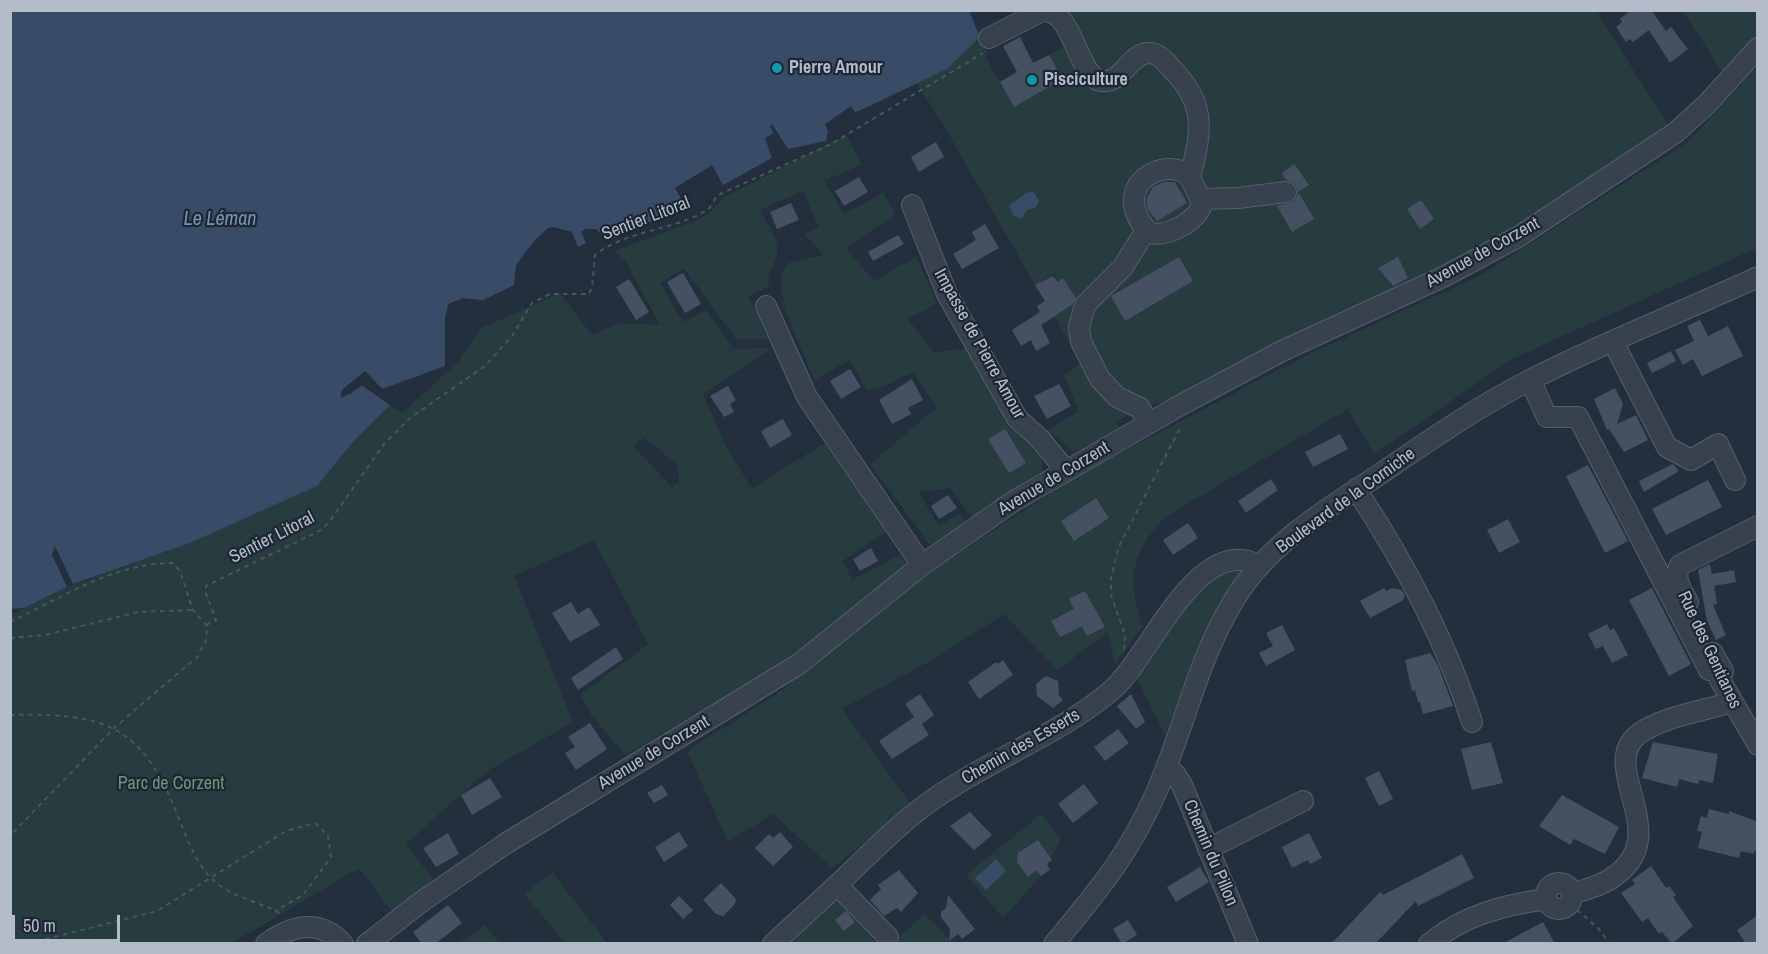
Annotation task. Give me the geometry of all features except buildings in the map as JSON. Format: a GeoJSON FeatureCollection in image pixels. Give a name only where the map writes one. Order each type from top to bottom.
{"type":"FeatureCollection","features":[{"type":"Feature","properties":{"kind":"street"},"geometry":{"type":"LineString","coordinates":[[986,46],[1040,12],[1049,11],[1060,17],[1088,72],[1097,80],[1113,80],[1142,55],[1150,53],[1160,56],[1187,84],[1196,104],[1200,137],[1190,177]]}},
{"type":"Feature","properties":{"kind":"street","name":"Avenue de Corzent"},"geometry":{"type":"LineString","coordinates":[[367,944],[421,902],[504,844],[799,664],[922,565],[1004,508],[1179,406],[1290,347],[1434,282],[1511,241],[1675,133],[1707,104],[1758,48]]}},
{"type":"Feature","properties":{"kind":"street"},"geometry":{"type":"LineString","coordinates":[[1170,169],[1184,172],[1190,177],[1202,199],[1202,206],[1197,215],[1165,233],[1155,235],[1146,230],[1132,200],[1139,183],[1149,176],[1170,169]]}},
{"type":"Feature","properties":{"kind":"street"},"geometry":{"type":"LineString","coordinates":[[1202,199],[1286,192]]}},
{"type":"Feature","properties":{"kind":"street","name":"Impasse de Pierre Amour"},"geometry":{"type":"LineString","coordinates":[[912,205],[947,294],[1017,418],[1041,440],[1066,471]]}},
{"type":"Feature","properties":{"kind":"street"},"geometry":{"type":"LineString","coordinates":[[1146,230],[1123,267],[1085,305],[1079,327],[1081,342],[1100,379],[1117,397],[1140,408],[1148,424]]}},
{"type":"Feature","properties":{"kind":"street","name":"Boulevard de la Corniche"},"geometry":{"type":"LineString","coordinates":[[1054,944],[1121,860],[1139,829],[1166,768],[1213,637],[1236,597],[1260,566],[1299,530],[1356,489],[1530,380],[1758,277]]}},
{"type":"Feature","properties":{"kind":"street"},"geometry":{"type":"LineString","coordinates":[[766,306],[807,397],[922,565]]}},
{"type":"Feature","properties":{"kind":"street"},"geometry":{"type":"LineString","coordinates":[[1613,342],[1667,447],[1691,460],[1718,444],[1735,480]]}},
{"type":"Feature","properties":{"kind":"street"},"geometry":{"type":"LineString","coordinates":[[1530,380],[1547,417],[1578,417],[1709,670]]}},
{"type":"Feature","properties":{"kind":"street"},"geometry":{"type":"LineString","coordinates":[[1356,489],[1390,543],[1442,639],[1472,722]]}},
{"type":"Feature","properties":{"kind":"street","name":"Rue des Gentianes"},"geometry":{"type":"LineString","coordinates":[[1758,526],[1680,565],[1676,573],[1677,580],[1723,671],[1720,680],[1758,746]]}},
{"type":"Feature","properties":{"kind":"street","name":"Chemin des Esserts"},"geometry":{"type":"LineString","coordinates":[[773,944],[904,821],[934,798],[976,771],[1047,735],[1115,687],[1179,601],[1204,574],[1236,557],[1247,558],[1260,566]]}},
{"type":"Feature","properties":{"kind":"street"},"geometry":{"type":"LineString","coordinates":[[1429,944],[1465,920],[1496,907],[1547,899],[1548,890],[1556,884],[1566,885],[1571,899],[1616,875],[1626,867],[1635,850],[1639,822],[1625,770],[1631,743],[1639,734],[1654,725],[1732,702]]}},
{"type":"Feature","properties":{"kind":"street","name":"Chemin du Pillon"},"geometry":{"type":"LineString","coordinates":[[1166,768],[1175,774],[1182,784],[1248,944]]}},
{"type":"Feature","properties":{"kind":"street"},"geometry":{"type":"LineString","coordinates":[[1208,849],[1302,801]]}},
{"type":"Feature","properties":{"kind":"street"},"geometry":{"type":"LineString","coordinates":[[837,885],[888,937]]}},
{"type":"Feature","properties":{"kind":"street"},"geometry":{"type":"LineString","coordinates":[[266,944],[296,927],[322,928],[332,933],[343,944]]}},
{"type":"Feature","properties":{"kind":"path","name":"Sentier Litoral"},"geometry":{"type":"LineString","coordinates":[[206,625],[216,620],[205,591],[206,586],[321,530],[330,521],[384,444],[410,418],[485,366],[512,336],[532,303],[550,294],[589,294],[592,287],[595,255],[606,247],[668,227],[709,209],[718,195],[831,144],[986,46]]}},
{"type":"Feature","properties":{"kind":"path"},"geometry":{"type":"LineString","coordinates":[[1130,667],[1123,645],[1125,635],[1111,595],[1111,578],[1119,546],[1133,515],[1178,435],[1184,417],[1179,406]]}},
{"type":"Feature","properties":{"kind":"path"},"geometry":{"type":"LineString","coordinates":[[10,622],[72,590],[135,568],[172,563],[180,571],[193,610],[206,625],[206,641],[197,657],[114,728],[10,836]]}},
{"type":"Feature","properties":{"kind":"path"},"geometry":{"type":"LineString","coordinates":[[10,638],[45,635],[138,612],[193,610]]}},
{"type":"Feature","properties":{"kind":"path"},"geometry":{"type":"LineString","coordinates":[[10,715],[77,717],[114,728],[144,752],[162,777],[194,855],[211,878],[249,901],[275,911],[296,927]]}},
{"type":"Feature","properties":{"kind":"path"},"geometry":{"type":"LineString","coordinates":[[10,941],[32,943],[158,911],[286,831],[315,823],[328,835],[331,857],[303,895],[275,911]]}},
{"type":"Feature","properties":{"kind":"path"},"geometry":{"type":"LineString","coordinates":[[1571,899],[1610,944]]}},
{"type":"Feature","properties":{"kind":"green space"},"geometry":{"type":"Polygon","coordinates":[[[1062,11],[1604,11],[1598,14],[1672,131],[1471,257],[1278,341],[1168,403],[1147,404],[1116,422],[1121,430],[1074,452],[1048,430],[1079,411],[1064,376],[1081,362],[1044,299],[1059,311],[1077,301],[1063,279],[1058,282],[1054,274],[1035,285],[940,119],[916,82],[947,69],[980,37],[988,53],[985,56],[1014,107],[1063,79],[1049,55],[1077,39],[1062,11]]]}},
{"type":"Feature","properties":{"kind":"green space"},"geometry":{"type":"Polygon","coordinates":[[[1683,11],[1757,11],[1757,39],[1724,75],[1683,11]]]}},
{"type":"Feature","properties":{"kind":"green space"},"geometry":{"type":"Polygon","coordinates":[[[1757,67],[1757,248],[1512,359],[1374,454],[1348,409],[1165,517],[1144,543],[1135,568],[1135,595],[1142,627],[1115,664],[1108,632],[1057,670],[1004,614],[939,656],[842,709],[912,806],[832,868],[773,814],[728,842],[687,751],[774,696],[933,570],[1080,474],[1303,357],[1481,275],[1688,142],[1757,67]]]}},
{"type":"Feature","properties":{"kind":"green space","name":"Parc de Corzent"},"geometry":{"type":"Polygon","coordinates":[[[846,135],[862,164],[825,181],[844,214],[883,193],[896,214],[846,248],[874,281],[916,257],[937,303],[908,319],[934,352],[966,349],[999,402],[1040,447],[1043,472],[973,519],[950,488],[919,492],[938,526],[959,514],[966,524],[930,545],[870,464],[937,407],[912,372],[885,386],[867,391],[850,360],[814,380],[785,311],[780,277],[788,263],[824,255],[804,234],[819,228],[803,191],[760,210],[775,236],[777,254],[769,276],[769,286],[749,297],[768,339],[736,339],[684,268],[660,283],[683,322],[706,310],[733,349],[772,348],[703,394],[728,451],[752,488],[825,443],[886,532],[843,561],[852,580],[900,555],[908,566],[779,667],[625,755],[591,715],[580,695],[648,644],[594,540],[514,576],[573,722],[487,771],[406,844],[438,885],[394,915],[359,868],[232,943],[11,944],[11,615],[67,587],[190,543],[317,486],[353,442],[390,405],[402,413],[457,363],[482,328],[560,293],[592,335],[620,323],[660,325],[626,262],[615,251],[700,219],[711,212],[723,198],[846,135]],[[644,438],[633,446],[672,487],[679,483],[678,465],[644,438]]]}},
{"type":"Feature","properties":{"kind":"green space"},"geometry":{"type":"Polygon","coordinates":[[[1236,562],[1243,570],[1199,646],[1165,735],[1134,673],[1199,586],[1236,562]]]}},
{"type":"Feature","properties":{"kind":"green space"},"geometry":{"type":"Polygon","coordinates":[[[1041,814],[1061,839],[1041,876],[1003,918],[966,875],[1041,814]]]}},
{"type":"Feature","properties":{"kind":"green space"},"geometry":{"type":"Polygon","coordinates":[[[552,872],[607,943],[565,943],[524,894],[552,872]]]}},
{"type":"Feature","properties":{"kind":"green space"},"geometry":{"type":"Polygon","coordinates":[[[829,902],[847,905],[883,944],[786,944],[829,902]]]}},
{"type":"Feature","properties":{"kind":"green space"},"geometry":{"type":"Polygon","coordinates":[[[925,914],[953,943],[891,944],[925,914]]]}},
{"type":"Feature","properties":{"kind":"green space"},"geometry":{"type":"Polygon","coordinates":[[[485,925],[500,943],[458,943],[485,925]]]}},
{"type":"Feature","properties":{"kind":"water","name":"Le Léman"},"geometry":{"type":"Polygon","coordinates":[[[11,11],[969,11],[980,37],[947,69],[859,111],[855,112],[851,106],[825,124],[828,132],[826,141],[788,149],[685,206],[608,241],[596,229],[586,229],[581,232],[586,243],[578,247],[572,232],[554,227],[548,228],[535,240],[516,265],[514,285],[483,300],[463,298],[448,304],[445,318],[445,366],[382,389],[365,371],[342,390],[342,398],[361,385],[390,405],[353,442],[317,486],[190,543],[73,584],[55,546],[52,555],[67,587],[24,608],[11,609],[11,11]]]}},
{"type":"Feature","properties":{"kind":"water"},"geometry":{"type":"Polygon","coordinates":[[[1033,191],[1039,201],[1036,207],[1026,211],[1021,219],[1014,216],[1009,206],[1026,193],[1033,191]]]}},
{"type":"Feature","properties":{"kind":"water"},"geometry":{"type":"Polygon","coordinates":[[[996,859],[1006,871],[986,890],[975,878],[996,859]]]}},
{"type":"Feature","properties":{"kind":"pier"},"geometry":{"type":"Polygon","coordinates":[[[772,124],[788,149],[772,159],[765,138],[773,133],[770,125],[772,124]]]}},
{"type":"Feature","properties":{"kind":"pier"},"geometry":{"type":"Polygon","coordinates":[[[712,165],[723,185],[685,206],[675,188],[712,165]]]}},
{"type":"Feature","properties":{"kind":"pier"},"geometry":{"type":"Polygon","coordinates":[[[365,371],[384,391],[380,391],[365,375],[342,394],[362,382],[371,385],[392,403],[393,407],[368,388],[361,386],[350,394],[340,397],[342,390],[365,371]]]}},
{"type":"Feature","properties":{"kind":"place","name":"Pierre Amour"},"geometry":{"type":"Point","coordinates":[777,68]}},
{"type":"Feature","properties":{"kind":"place","name":"Pisciculture"},"geometry":{"type":"Point","coordinates":[1032,80]}}]}
